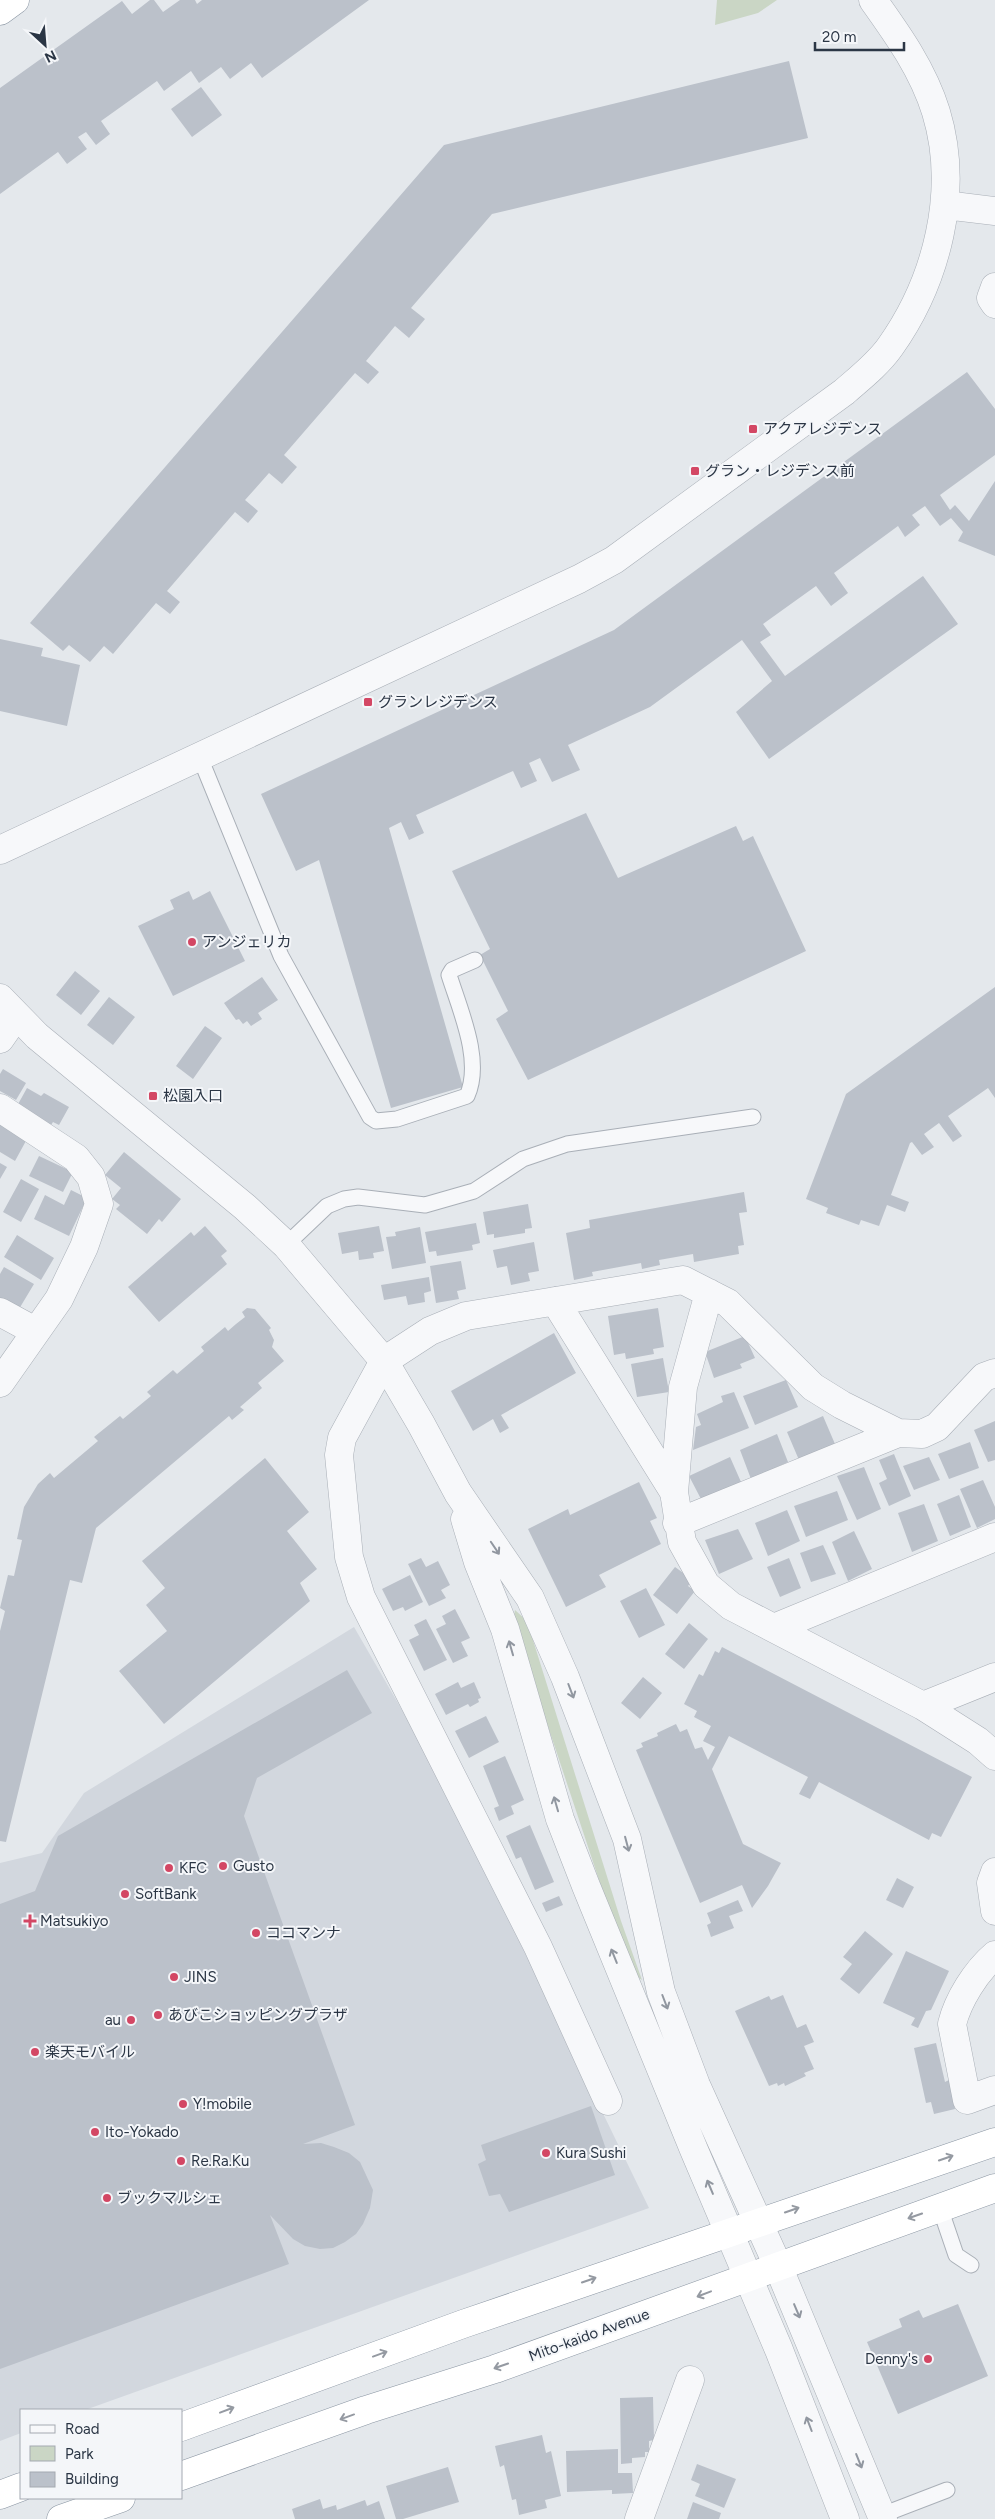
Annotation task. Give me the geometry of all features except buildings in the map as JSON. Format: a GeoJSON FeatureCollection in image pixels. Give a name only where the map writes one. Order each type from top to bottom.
{"type":"FeatureCollection","features":[{"type":"Feature","properties":{"kind":"highway"},"geometry":{"type":"LineString","coordinates":[[0,11],[15,0]]}},
{"type":"Feature","properties":{"kind":"highway"},"geometry":{"type":"LineString","coordinates":[[182,2427],[463,2324],[995,2142]]}},
{"type":"Feature","properties":{"kind":"highway","name":"Mito-kaido Avenue"},"geometry":{"type":"LineString","coordinates":[[182,2476],[366,2410],[504,2365],[995,2188]]}},
{"type":"Feature","properties":{"kind":"highway"},"geometry":{"type":"LineString","coordinates":[[0,2496],[20,2488]]}},
{"type":"Feature","properties":{"kind":"highway"},"geometry":{"type":"LineString","coordinates":[[61,2519],[118,2499]]}},
{"type":"Feature","properties":{"kind":"street"},"geometry":{"type":"LineString","coordinates":[[0,850],[199,755],[579,579],[614,560],[844,392],[889,348],[910,315],[924,286],[938,246],[945,205],[943,150],[936,112],[922,78],[903,42],[873,0]]}},
{"type":"Feature","properties":{"kind":"street"},"geometry":{"type":"LineString","coordinates":[[945,205],[995,212]]}},
{"type":"Feature","properties":{"kind":"street"},"geometry":{"type":"LineString","coordinates":[[995,287],[991,298],[995,304]]}},
{"type":"Feature","properties":{"kind":"street"},"geometry":{"type":"LineString","coordinates":[[0,1039],[8,1007],[245,1207],[286,1245],[384,1361],[422,1424],[458,1493],[530,1598],[565,1677],[627,1840],[661,1992],[696,2085],[778,2266],[882,2517]]}},
{"type":"Feature","properties":{"kind":"street"},"geometry":{"type":"LineString","coordinates":[[0,1108],[72,1154],[92,1177],[98,1198],[98,1214],[58,1300],[0,1383]]}},
{"type":"Feature","properties":{"kind":"street"},"geometry":{"type":"LineString","coordinates":[[608,2101],[538,1947],[361,1597],[349,1557],[339,1455],[342,1438],[384,1361],[430,1331],[466,1316],[684,1280],[728,1303],[813,1387],[842,1405],[898,1433],[922,1434],[937,1427],[984,1377],[995,1373]]}},
{"type":"Feature","properties":{"kind":"street"},"geometry":{"type":"LineString","coordinates":[[709,1293],[684,1387],[674,1492],[682,1542],[706,1585],[731,1606],[923,1706],[978,1741],[995,1756]]}},
{"type":"Feature","properties":{"kind":"street"},"geometry":{"type":"LineString","coordinates":[[556,1301],[674,1492]]}},
{"type":"Feature","properties":{"kind":"street"},"geometry":{"type":"LineString","coordinates":[[0,1312],[35,1331]]}},
{"type":"Feature","properties":{"kind":"street"},"geometry":{"type":"LineString","coordinates":[[678,1523],[898,1433]]}},
{"type":"Feature","properties":{"kind":"street"},"geometry":{"type":"LineString","coordinates":[[458,1493],[478,1562],[505,1629],[560,1818],[586,1886],[749,2277],[844,2519]]}},
{"type":"Feature","properties":{"kind":"street"},"geometry":{"type":"LineString","coordinates":[[774,1628],[995,1537]]}},
{"type":"Feature","properties":{"kind":"street"},"geometry":{"type":"LineString","coordinates":[[923,1706],[995,1677]]}},
{"type":"Feature","properties":{"kind":"street"},"geometry":{"type":"LineString","coordinates":[[995,1872],[991,1884],[995,1910]]}},
{"type":"Feature","properties":{"kind":"street"},"geometry":{"type":"LineString","coordinates":[[995,1955],[983,1965],[955,2013],[952,2024],[967,2100],[995,2090]]}},
{"type":"Feature","properties":{"kind":"street"},"geometry":{"type":"LineString","coordinates":[[639,2519],[690,2380]]}},
{"type":"Feature","properties":{"kind":"lane"},"geometry":{"type":"LineString","coordinates":[[199,755],[281,956],[370,1117],[376,1121],[397,1119],[467,1096],[472,1086],[472,1048],[449,975],[452,970],[475,960]]}},
{"type":"Feature","properties":{"kind":"lane"},"geometry":{"type":"LineString","coordinates":[[286,1245],[327,1206],[344,1199],[358,1197],[425,1205],[474,1190],[523,1159],[559,1146],[753,1117]]}},
{"type":"Feature","properties":{"kind":"lane"},"geometry":{"type":"LineString","coordinates":[[940,2208],[956,2255],[971,2265]]}},
{"type":"Feature","properties":{"kind":"lane"},"geometry":{"type":"LineString","coordinates":[[882,2517],[948,2490]]}},
{"type":"Feature","properties":{"kind":"shaded area","name":"あびこショッピングプラザ"},"geometry":{"type":"Polygon","coordinates":[[[354,1627],[432,1762],[649,2208],[88,2409],[20,2409],[20,2433],[0,2441],[0,1863],[42,1853],[84,1793],[354,1627]]]}},
{"type":"Feature","properties":{"kind":"green space"},"geometry":{"type":"Polygon","coordinates":[[[717,0],[777,0],[758,13],[715,25],[717,0]]]}},
{"type":"Feature","properties":{"kind":"green space"},"geometry":{"type":"Polygon","coordinates":[[[515,1610],[527,1621],[621,1921],[642,1980],[636,1976],[608,1907],[513,1621],[515,1610]]]}},
{"type":"Feature","properties":{"kind":"place","name":"アクアレジデンス"},"geometry":{"type":"Point","coordinates":[753,429]}},
{"type":"Feature","properties":{"kind":"place","name":"グラン・レジデンス前"},"geometry":{"type":"Point","coordinates":[695,471]}},
{"type":"Feature","properties":{"kind":"place","name":"グランレジデンス"},"geometry":{"type":"Point","coordinates":[368,702]}},
{"type":"Feature","properties":{"kind":"place","name":"アンジェリカ"},"geometry":{"type":"Point","coordinates":[192,942]}},
{"type":"Feature","properties":{"kind":"place","name":"松園入口"},"geometry":{"type":"Point","coordinates":[153,1096]}},
{"type":"Feature","properties":{"kind":"place","name":"Gusto"},"geometry":{"type":"Point","coordinates":[223,1866]}},
{"type":"Feature","properties":{"kind":"place","name":"KFC"},"geometry":{"type":"Point","coordinates":[169,1868]}},
{"type":"Feature","properties":{"kind":"place","name":"SoftBank"},"geometry":{"type":"Point","coordinates":[125,1894]}},
{"type":"Feature","properties":{"kind":"place","name":"Matsukiyo"},"geometry":{"type":"Point","coordinates":[30,1921]}},
{"type":"Feature","properties":{"kind":"place","name":"ココマンナ"},"geometry":{"type":"Point","coordinates":[256,1933]}},
{"type":"Feature","properties":{"kind":"place","name":"JINS"},"geometry":{"type":"Point","coordinates":[174,1977]}},
{"type":"Feature","properties":{"kind":"place","name":"あびこショッピングプラザ"},"geometry":{"type":"Point","coordinates":[158,2015]}},
{"type":"Feature","properties":{"kind":"place","name":"au"},"geometry":{"type":"Point","coordinates":[131,2020]}},
{"type":"Feature","properties":{"kind":"place","name":"楽天モバイル"},"geometry":{"type":"Point","coordinates":[35,2052]}},
{"type":"Feature","properties":{"kind":"place","name":"Y!mobile"},"geometry":{"type":"Point","coordinates":[183,2104]}},
{"type":"Feature","properties":{"kind":"place","name":"Ito-Yokado"},"geometry":{"type":"Point","coordinates":[95,2132]}},
{"type":"Feature","properties":{"kind":"place","name":"Kura Sushi"},"geometry":{"type":"Point","coordinates":[546,2153]}},
{"type":"Feature","properties":{"kind":"place","name":"Re.Ra.Ku"},"geometry":{"type":"Point","coordinates":[181,2161]}},
{"type":"Feature","properties":{"kind":"place","name":"ブックマルシェ"},"geometry":{"type":"Point","coordinates":[107,2198]}},
{"type":"Feature","properties":{"kind":"place","name":"Denny's"},"geometry":{"type":"Point","coordinates":[928,2359]}}]}
